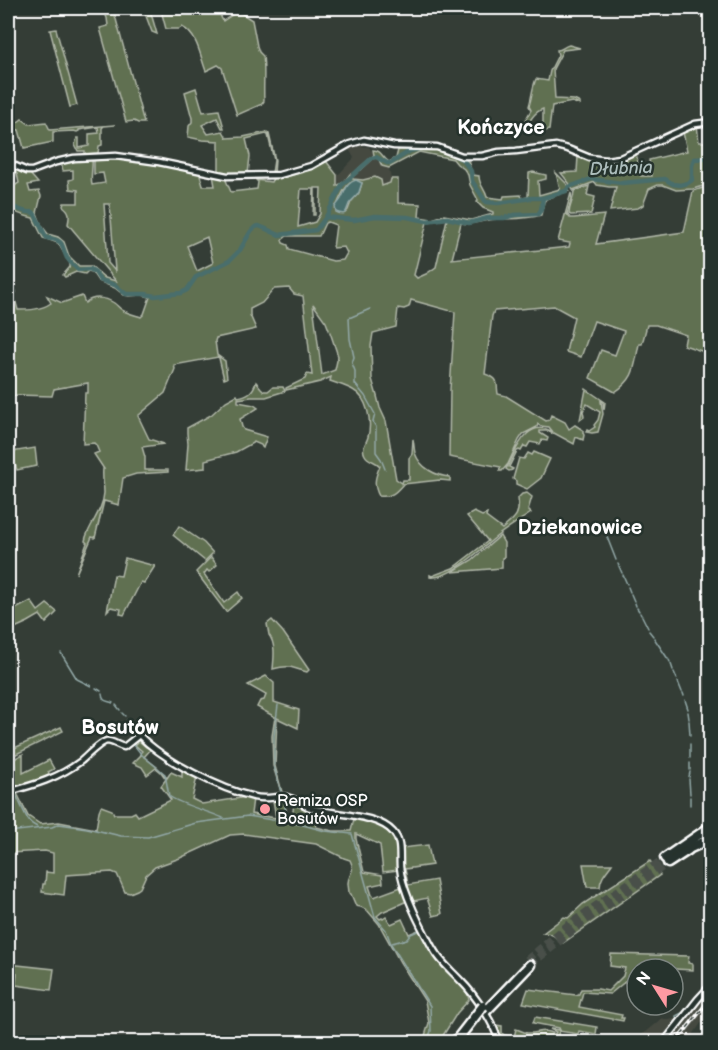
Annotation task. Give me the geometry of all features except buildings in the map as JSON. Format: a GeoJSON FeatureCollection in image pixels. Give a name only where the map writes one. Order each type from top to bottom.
{"type":"FeatureCollection","features":[{"type":"Feature","properties":{"kind":"highway"},"geometry":{"type":"LineString","coordinates":[[687,847],[711,821]]}},
{"type":"Feature","properties":{"kind":"highway"},"geometry":{"type":"LineString","coordinates":[[667,861],[711,827]]}},
{"type":"Feature","properties":{"kind":"highway"},"geometry":{"type":"LineString","coordinates":[[687,847],[711,834]]}},
{"type":"Feature","properties":{"kind":"highway"},"geometry":{"type":"LineString","coordinates":[[687,847],[711,839]]}},
{"type":"Feature","properties":{"kind":"highway"},"geometry":{"type":"LineString","coordinates":[[455,1042],[528,963]]}},
{"type":"Feature","properties":{"kind":"highway"},"geometry":{"type":"LineString","coordinates":[[461,1042],[485,1008]]}},
{"type":"Feature","properties":{"kind":"street"},"geometry":{"type":"LineString","coordinates":[[8,165],[32,171],[74,158],[116,156],[159,162],[222,176],[279,175],[307,168],[350,144],[364,140],[392,146],[437,147],[462,156],[483,156],[556,146],[570,149],[590,158],[606,160],[620,158],[695,124],[711,122]]}},
{"type":"Feature","properties":{"kind":"street"},"geometry":{"type":"LineString","coordinates":[[8,282],[12,292],[8,298]]}},
{"type":"Feature","properties":{"kind":"street"},"geometry":{"type":"LineString","coordinates":[[8,792],[49,780],[75,765],[104,742],[124,747],[139,735],[163,756],[202,777],[240,793],[260,798],[288,798],[321,810],[373,819],[388,827],[399,840],[403,885],[430,943],[443,964],[463,982],[470,992],[493,1026],[499,1042]]}},
{"type":"Feature","properties":{"kind":"street"},"geometry":{"type":"LineString","coordinates":[[664,1042],[711,986]]}},
{"type":"Feature","properties":{"kind":"shaded area"},"geometry":{"type":"Polygon","coordinates":[[[360,146],[369,147],[382,166],[389,168],[390,183],[382,186],[369,178],[347,180],[337,186],[337,175],[354,158],[349,149],[360,146]]]}},
{"type":"Feature","properties":{"kind":"shaded area"},"geometry":{"type":"Polygon","coordinates":[[[710,989],[710,1010],[688,1042],[667,1042],[696,1004],[710,989]]]}},
{"type":"Feature","properties":{"kind":"shaded area"},"geometry":{"type":"Polygon","coordinates":[[[681,1017],[656,1042],[633,1042],[662,1018],[681,1017]]]}},
{"type":"Feature","properties":{"kind":"green space"},"geometry":{"type":"Polygon","coordinates":[[[102,8],[113,8],[144,123],[126,122],[100,28],[108,26],[102,8]]]}},
{"type":"Feature","properties":{"kind":"green space"},"geometry":{"type":"Polygon","coordinates":[[[143,8],[152,8],[150,10],[157,34],[152,32],[143,8]]]}},
{"type":"Feature","properties":{"kind":"green space"},"geometry":{"type":"Polygon","coordinates":[[[152,8],[222,8],[223,21],[235,13],[241,13],[252,20],[257,46],[263,56],[264,101],[262,104],[237,115],[222,68],[218,65],[206,71],[192,35],[182,27],[166,29],[161,10],[152,8]]]}},
{"type":"Feature","properties":{"kind":"green space"},"geometry":{"type":"Polygon","coordinates":[[[56,29],[77,105],[70,107],[50,30],[56,29]]]}},
{"type":"Feature","properties":{"kind":"green space"},"geometry":{"type":"Polygon","coordinates":[[[569,45],[580,48],[563,50],[553,69],[555,99],[574,100],[580,105],[572,102],[552,106],[549,130],[543,131],[543,109],[540,110],[532,118],[525,132],[522,126],[531,110],[529,106],[536,79],[548,81],[558,55],[557,50],[569,45]]]}},
{"type":"Feature","properties":{"kind":"green space"},"geometry":{"type":"Polygon","coordinates":[[[196,88],[203,112],[219,110],[224,128],[217,118],[202,125],[208,134],[223,131],[227,138],[267,132],[269,134],[275,160],[274,174],[272,173],[274,160],[266,134],[246,139],[250,156],[248,174],[219,173],[219,141],[188,137],[192,118],[185,92],[196,88]]]}},
{"type":"Feature","properties":{"kind":"green space"},"geometry":{"type":"Polygon","coordinates":[[[8,113],[14,121],[18,122],[22,119],[29,124],[46,122],[50,130],[115,125],[102,128],[102,145],[99,146],[98,153],[85,154],[85,151],[78,151],[75,145],[79,138],[79,148],[89,146],[89,134],[99,133],[98,127],[77,132],[53,132],[53,142],[24,148],[19,130],[14,129],[8,113]]]}},
{"type":"Feature","properties":{"kind":"green space"},"geometry":{"type":"Polygon","coordinates":[[[705,124],[710,124],[710,163],[706,185],[693,189],[676,190],[658,185],[649,189],[643,205],[638,208],[610,211],[616,187],[597,185],[595,182],[573,190],[561,173],[577,172],[578,156],[593,162],[607,162],[636,153],[641,176],[652,176],[649,160],[687,151],[683,132],[697,125],[699,142],[707,142],[705,124]]]}},
{"type":"Feature","properties":{"kind":"green space"},"geometry":{"type":"Polygon","coordinates":[[[441,149],[468,161],[473,175],[479,176],[487,197],[503,199],[504,196],[521,195],[522,198],[528,197],[529,173],[533,172],[546,175],[546,179],[538,181],[539,195],[560,189],[556,173],[568,185],[569,191],[546,199],[541,215],[472,224],[461,223],[452,259],[569,247],[570,243],[558,241],[571,193],[572,199],[567,214],[570,218],[604,215],[596,244],[684,232],[693,191],[706,187],[710,183],[710,354],[684,345],[686,335],[656,325],[647,325],[642,344],[639,344],[631,377],[615,392],[590,378],[601,350],[615,355],[624,331],[594,321],[581,357],[566,352],[574,317],[554,306],[494,311],[485,374],[495,379],[498,394],[506,396],[546,421],[551,415],[565,422],[569,429],[575,425],[583,430],[584,435],[583,440],[576,437],[574,444],[554,433],[540,431],[548,438],[547,441],[542,440],[540,444],[530,442],[527,447],[524,446],[521,451],[517,451],[509,467],[513,469],[509,471],[506,469],[518,445],[529,432],[544,429],[553,432],[549,427],[538,424],[537,427],[523,434],[508,464],[502,471],[499,471],[501,467],[449,457],[455,312],[411,300],[409,307],[398,308],[396,327],[373,333],[372,379],[386,421],[396,479],[402,483],[403,480],[409,480],[409,458],[412,454],[413,439],[415,453],[421,463],[434,473],[450,477],[450,481],[403,484],[390,495],[379,496],[375,481],[380,466],[368,459],[364,453],[369,431],[369,418],[365,404],[358,394],[348,387],[330,381],[331,377],[286,390],[305,379],[307,374],[312,375],[303,296],[294,294],[289,288],[274,289],[262,303],[250,309],[256,329],[216,338],[217,355],[225,361],[227,378],[224,379],[218,357],[174,365],[175,369],[165,393],[138,416],[149,439],[164,444],[142,447],[145,470],[168,470],[168,472],[136,474],[123,478],[119,505],[104,501],[95,538],[92,537],[76,574],[87,543],[86,537],[99,510],[104,493],[104,469],[94,454],[99,452],[96,445],[94,443],[83,444],[85,393],[88,393],[88,383],[54,389],[52,396],[16,395],[8,399],[8,299],[15,299],[18,310],[22,310],[35,309],[51,303],[47,296],[62,303],[82,296],[85,303],[95,298],[107,299],[124,311],[141,317],[150,297],[124,295],[115,288],[98,281],[92,272],[88,271],[85,274],[76,272],[65,277],[63,275],[70,264],[58,243],[43,238],[33,218],[8,207],[8,190],[19,183],[17,174],[13,170],[14,167],[30,174],[38,183],[28,185],[30,192],[39,191],[41,196],[37,213],[48,234],[64,242],[69,256],[79,266],[91,266],[105,278],[116,281],[68,224],[69,214],[63,206],[64,203],[78,203],[78,190],[70,189],[69,180],[73,179],[73,170],[63,171],[61,162],[92,159],[92,185],[105,183],[103,173],[94,174],[94,160],[125,160],[199,172],[203,186],[215,186],[213,175],[225,178],[231,192],[257,189],[256,180],[271,182],[274,177],[293,175],[326,161],[337,175],[337,186],[344,182],[350,174],[353,179],[363,180],[375,177],[381,180],[382,186],[390,183],[391,179],[398,179],[398,203],[420,204],[419,217],[432,219],[444,215],[471,220],[493,214],[477,202],[468,175],[453,159],[419,152],[389,168],[382,166],[378,158],[374,158],[361,170],[359,168],[374,155],[373,150],[378,151],[389,162],[396,158],[398,150],[441,149]],[[362,183],[348,185],[336,210],[345,213],[359,193],[362,183]],[[315,188],[315,215],[313,215],[314,189],[301,189],[298,227],[315,222],[320,214],[321,188],[315,188]],[[104,204],[108,263],[115,271],[110,204],[104,204]],[[447,219],[427,222],[414,275],[417,278],[436,267],[447,219]],[[325,223],[319,236],[287,236],[282,240],[289,249],[333,261],[343,260],[347,253],[344,247],[333,248],[336,225],[325,223]],[[207,237],[187,246],[197,271],[213,263],[207,237]],[[313,304],[322,375],[335,370],[338,356],[326,322],[313,304]]]}},
{"type":"Feature","properties":{"kind":"green space"},"geometry":{"type":"Polygon","coordinates":[[[589,186],[587,195],[595,197],[591,214],[569,214],[574,191],[589,186]]]}},
{"type":"Feature","properties":{"kind":"green space"},"geometry":{"type":"Polygon","coordinates":[[[256,382],[264,391],[273,387],[283,387],[285,391],[266,397],[238,399],[238,402],[258,408],[240,419],[244,430],[267,437],[263,448],[254,442],[236,452],[205,460],[205,468],[186,470],[187,428],[211,415],[226,401],[250,392],[256,382]]]}},
{"type":"Feature","properties":{"kind":"green space"},"geometry":{"type":"Polygon","coordinates":[[[586,389],[605,402],[604,410],[601,401],[603,414],[598,432],[586,432],[595,427],[600,412],[587,404],[583,411],[584,417],[580,420],[586,389]]]}},
{"type":"Feature","properties":{"kind":"green space"},"geometry":{"type":"Polygon","coordinates":[[[35,448],[37,466],[17,470],[11,452],[35,448]]]}},
{"type":"Feature","properties":{"kind":"green space"},"geometry":{"type":"Polygon","coordinates":[[[534,452],[550,459],[541,478],[527,489],[516,484],[513,479],[519,458],[524,459],[528,453],[532,455],[534,452]]]}},
{"type":"Feature","properties":{"kind":"green space"},"geometry":{"type":"Polygon","coordinates":[[[527,493],[532,497],[528,510],[531,513],[455,569],[438,577],[430,577],[430,575],[453,568],[488,541],[467,516],[474,512],[482,516],[487,514],[486,517],[502,529],[516,516],[518,498],[527,493]]]}},
{"type":"Feature","properties":{"kind":"green space"},"geometry":{"type":"Polygon","coordinates":[[[179,526],[204,543],[213,553],[205,561],[173,535],[179,526]]]}},
{"type":"Feature","properties":{"kind":"green space"},"geometry":{"type":"Polygon","coordinates":[[[500,536],[504,543],[502,568],[452,572],[472,560],[500,536]]]}},
{"type":"Feature","properties":{"kind":"green space"},"geometry":{"type":"Polygon","coordinates":[[[211,557],[217,565],[204,574],[224,603],[238,592],[242,598],[226,612],[196,572],[211,557]]]}},
{"type":"Feature","properties":{"kind":"green space"},"geometry":{"type":"Polygon","coordinates":[[[125,558],[155,566],[144,583],[141,582],[124,615],[120,614],[121,609],[111,607],[107,611],[114,575],[121,576],[125,558]]]}},
{"type":"Feature","properties":{"kind":"green space"},"geometry":{"type":"Polygon","coordinates":[[[31,601],[38,611],[47,604],[57,612],[46,623],[40,615],[8,631],[8,613],[31,601]]]}},
{"type":"Feature","properties":{"kind":"green space"},"geometry":{"type":"Polygon","coordinates":[[[272,620],[309,670],[307,672],[288,667],[273,669],[274,647],[267,624],[272,620]]]}},
{"type":"Feature","properties":{"kind":"green space"},"geometry":{"type":"Polygon","coordinates":[[[266,676],[274,683],[274,702],[299,710],[298,728],[277,718],[275,766],[282,792],[273,766],[272,736],[275,717],[257,707],[266,695],[248,685],[266,676]]]}},
{"type":"Feature","properties":{"kind":"green space"},"geometry":{"type":"Polygon","coordinates":[[[61,727],[63,731],[12,756],[14,759],[23,754],[23,773],[49,760],[54,769],[48,772],[51,776],[8,789],[8,761],[12,759],[8,745],[10,750],[61,727]]]}},
{"type":"Feature","properties":{"kind":"green space"},"geometry":{"type":"Polygon","coordinates":[[[139,741],[151,749],[144,757],[157,767],[167,778],[171,772],[182,777],[182,769],[197,777],[192,799],[202,804],[253,798],[251,814],[276,818],[273,800],[284,799],[288,821],[292,821],[294,802],[320,812],[316,827],[333,831],[351,831],[354,819],[339,816],[372,821],[387,828],[398,848],[398,870],[383,872],[380,845],[356,834],[364,872],[382,875],[383,883],[369,886],[372,895],[374,897],[401,887],[407,901],[377,916],[380,919],[386,917],[391,924],[402,919],[409,934],[421,929],[436,959],[468,994],[469,1000],[457,1013],[439,1042],[423,1042],[429,1023],[425,1001],[379,924],[367,910],[356,906],[349,893],[348,883],[352,870],[350,860],[316,844],[244,834],[230,835],[155,867],[146,875],[140,888],[130,893],[125,892],[117,874],[112,872],[66,875],[64,895],[42,892],[46,872],[53,873],[53,853],[45,851],[9,853],[8,829],[16,791],[28,816],[40,824],[59,822],[96,829],[101,806],[112,810],[114,814],[135,812],[138,816],[171,800],[161,786],[166,779],[161,772],[156,768],[147,775],[142,767],[133,763],[141,755],[142,751],[135,745],[139,741]]]}},
{"type":"Feature","properties":{"kind":"green space"},"geometry":{"type":"Polygon","coordinates":[[[372,818],[383,821],[393,828],[399,837],[402,848],[428,845],[432,865],[405,869],[408,885],[436,880],[442,914],[433,916],[427,898],[413,901],[430,941],[403,878],[399,839],[372,818]]]}},
{"type":"Feature","properties":{"kind":"green space"},"geometry":{"type":"Polygon","coordinates":[[[650,861],[660,875],[563,943],[551,934],[543,933],[564,917],[568,918],[583,904],[650,861]]]}},
{"type":"Feature","properties":{"kind":"green space"},"geometry":{"type":"Polygon","coordinates":[[[583,864],[612,864],[602,878],[600,887],[587,887],[583,864]]]}},
{"type":"Feature","properties":{"kind":"green space"},"geometry":{"type":"Polygon","coordinates":[[[611,954],[689,956],[688,963],[693,964],[693,970],[685,970],[685,957],[625,957],[625,968],[610,966],[611,954]]]}},
{"type":"Feature","properties":{"kind":"green space"},"geometry":{"type":"Polygon","coordinates":[[[8,964],[54,969],[51,990],[16,985],[17,973],[8,972],[8,964]]]}},
{"type":"Feature","properties":{"kind":"green space"},"geometry":{"type":"Polygon","coordinates":[[[625,968],[625,982],[610,994],[583,992],[579,1007],[622,1015],[623,1021],[523,1003],[528,989],[576,995],[581,989],[608,991],[623,976],[625,968]]]}},
{"type":"Feature","properties":{"kind":"green space"},"geometry":{"type":"Polygon","coordinates":[[[535,1017],[597,1027],[596,1034],[559,1031],[556,1042],[500,1042],[495,1025],[502,1026],[504,1035],[514,1037],[516,1029],[527,1033],[543,1031],[555,1034],[556,1032],[550,1029],[560,1030],[533,1023],[535,1017]]]}},
{"type":"Feature","properties":{"kind":"water"},"geometry":{"type":"Polygon","coordinates":[[[356,180],[362,183],[358,194],[349,204],[346,212],[342,214],[336,212],[335,207],[347,187],[356,180]]]}},
{"type":"Feature","properties":{"kind":"waterway","name":"Dłubnia"},"geometry":{"type":"LineString","coordinates":[[8,203],[20,210],[33,212],[47,238],[60,242],[67,258],[78,270],[90,269],[100,280],[115,285],[126,294],[155,296],[181,293],[187,290],[196,277],[229,261],[240,250],[255,227],[259,226],[279,235],[316,230],[326,217],[342,185],[372,158],[376,157],[391,163],[410,151],[423,148]]}},
{"type":"Feature","properties":{"kind":"waterway","name":"Dłubnia"},"geometry":{"type":"LineString","coordinates":[[448,152],[463,160],[471,171],[472,181],[486,202],[498,203],[543,198],[566,191],[569,187],[591,179],[622,183],[665,179],[680,185],[692,180],[694,159],[710,158]]}},
{"type":"Feature","properties":{"kind":"waterway"},"geometry":{"type":"LineString","coordinates":[[326,217],[354,220],[375,216],[407,217],[427,221],[447,218],[469,223],[488,218],[538,214],[543,198]]}},
{"type":"Feature","properties":{"kind":"waterway"},"geometry":{"type":"LineString","coordinates":[[370,309],[349,318],[354,357],[352,363],[355,371],[355,384],[375,414],[373,422],[376,427],[376,452],[385,469]]}},
{"type":"Feature","properties":{"kind":"waterway"},"geometry":{"type":"LineString","coordinates":[[607,537],[616,560]]}},
{"type":"Feature","properties":{"kind":"waterway"},"geometry":{"type":"LineString","coordinates":[[618,564],[622,573]]}},
{"type":"Feature","properties":{"kind":"waterway"},"geometry":{"type":"LineString","coordinates":[[623,575],[627,584]]}},
{"type":"Feature","properties":{"kind":"waterway"},"geometry":{"type":"LineString","coordinates":[[628,587],[630,592]]}},
{"type":"Feature","properties":{"kind":"waterway"},"geometry":{"type":"LineString","coordinates":[[631,594],[634,601]]}},
{"type":"Feature","properties":{"kind":"waterway"},"geometry":{"type":"LineString","coordinates":[[642,616],[648,628]]}},
{"type":"Feature","properties":{"kind":"waterway"},"geometry":{"type":"LineString","coordinates":[[649,631],[653,636]]}},
{"type":"Feature","properties":{"kind":"waterway"},"geometry":{"type":"LineString","coordinates":[[654,638],[668,659]]}},
{"type":"Feature","properties":{"kind":"waterway"},"geometry":{"type":"LineString","coordinates":[[61,653],[77,679],[91,686]]}},
{"type":"Feature","properties":{"kind":"waterway"},"geometry":{"type":"LineString","coordinates":[[671,664],[673,670]]}},
{"type":"Feature","properties":{"kind":"waterway"},"geometry":{"type":"LineString","coordinates":[[674,672],[677,679]]}},
{"type":"Feature","properties":{"kind":"waterway"},"geometry":{"type":"LineString","coordinates":[[678,682],[682,692]]}},
{"type":"Feature","properties":{"kind":"waterway"},"geometry":{"type":"LineString","coordinates":[[96,688],[101,691]]}},
{"type":"Feature","properties":{"kind":"waterway"},"geometry":{"type":"LineString","coordinates":[[102,694],[104,700],[113,703]]}},
{"type":"Feature","properties":{"kind":"waterway"},"geometry":{"type":"LineString","coordinates":[[685,700],[688,709]]}},
{"type":"Feature","properties":{"kind":"waterway"},"geometry":{"type":"LineString","coordinates":[[116,705],[120,710]]}},
{"type":"Feature","properties":{"kind":"waterway"},"geometry":{"type":"LineString","coordinates":[[278,705],[274,736],[274,766],[281,792]]}},
{"type":"Feature","properties":{"kind":"waterway"},"geometry":{"type":"LineString","coordinates":[[688,712],[689,719]]}},
{"type":"Feature","properties":{"kind":"waterway"},"geometry":{"type":"LineString","coordinates":[[122,713],[125,716]]}},
{"type":"Feature","properties":{"kind":"waterway"},"geometry":{"type":"LineString","coordinates":[[127,720],[133,738]]}},
{"type":"Feature","properties":{"kind":"waterway"},"geometry":{"type":"LineString","coordinates":[[689,721],[690,735]]}},
{"type":"Feature","properties":{"kind":"waterway"},"geometry":{"type":"LineString","coordinates":[[690,744],[690,758]]}},
{"type":"Feature","properties":{"kind":"waterway"},"geometry":{"type":"LineString","coordinates":[[134,745],[142,755],[165,774],[169,796],[223,818]]}},
{"type":"Feature","properties":{"kind":"waterway"},"geometry":{"type":"LineString","coordinates":[[8,747],[15,765],[15,787]]}},
{"type":"Feature","properties":{"kind":"waterway"},"geometry":{"type":"LineString","coordinates":[[690,763],[690,770]]}},
{"type":"Feature","properties":{"kind":"waterway"},"geometry":{"type":"LineString","coordinates":[[689,777],[690,772]]}},
{"type":"Feature","properties":{"kind":"waterway"},"geometry":{"type":"LineString","coordinates":[[689,779],[690,794]]}},
{"type":"Feature","properties":{"kind":"waterway"},"geometry":{"type":"LineString","coordinates":[[15,792],[28,819],[37,827]]}},
{"type":"Feature","properties":{"kind":"waterway"},"geometry":{"type":"LineString","coordinates":[[690,797],[690,805]]}},
{"type":"Feature","properties":{"kind":"waterway"},"geometry":{"type":"LineString","coordinates":[[284,799],[287,821]]}},
{"type":"Feature","properties":{"kind":"waterway"},"geometry":{"type":"LineString","coordinates":[[8,832],[52,827],[59,824],[121,836],[148,837],[196,823],[248,816],[352,834],[375,917],[386,930],[391,944],[430,1006],[431,1031],[427,1042]]}},
{"type":"Feature","properties":{"kind":"waterway"},"geometry":{"type":"LineString","coordinates":[[709,879],[710,886]]}},
{"type":"Feature","properties":{"kind":"waterway"},"geometry":{"type":"LineString","coordinates":[[392,943],[407,939],[411,934],[420,930]]}},
{"type":"Feature","properties":{"kind":"waterway"},"geometry":{"type":"LineString","coordinates":[[676,1018],[686,1011]]}},
{"type":"Feature","properties":{"kind":"waterway"},"geometry":{"type":"LineString","coordinates":[[660,1042],[664,1038]]}},
{"type":"Feature","properties":{"kind":"tunnel"},"geometry":{"type":"LineString","coordinates":[[527,960],[567,926],[665,858]]}},
{"type":"Feature","properties":{"kind":"tunnel"},"geometry":{"type":"LineString","coordinates":[[530,965],[582,923],[668,863]]}},
{"type":"Feature","properties":{"kind":"railway"},"geometry":{"type":"LineString","coordinates":[[676,1042],[710,999]]}},
{"type":"Feature","properties":{"kind":"place","name":"Remiza OSP Bosutów"},"geometry":{"type":"Point","coordinates":[265,809]}},
{"type":"Feature","properties":{"kind":"district","name":"Kończyce"},"geometry":{"type":"Point","coordinates":[501,127]}},
{"type":"Feature","properties":{"kind":"district","name":"Dziekanowice"},"geometry":{"type":"Point","coordinates":[580,527]}},
{"type":"Feature","properties":{"kind":"district","name":"Bosutów"},"geometry":{"type":"Point","coordinates":[120,727]}}]}
